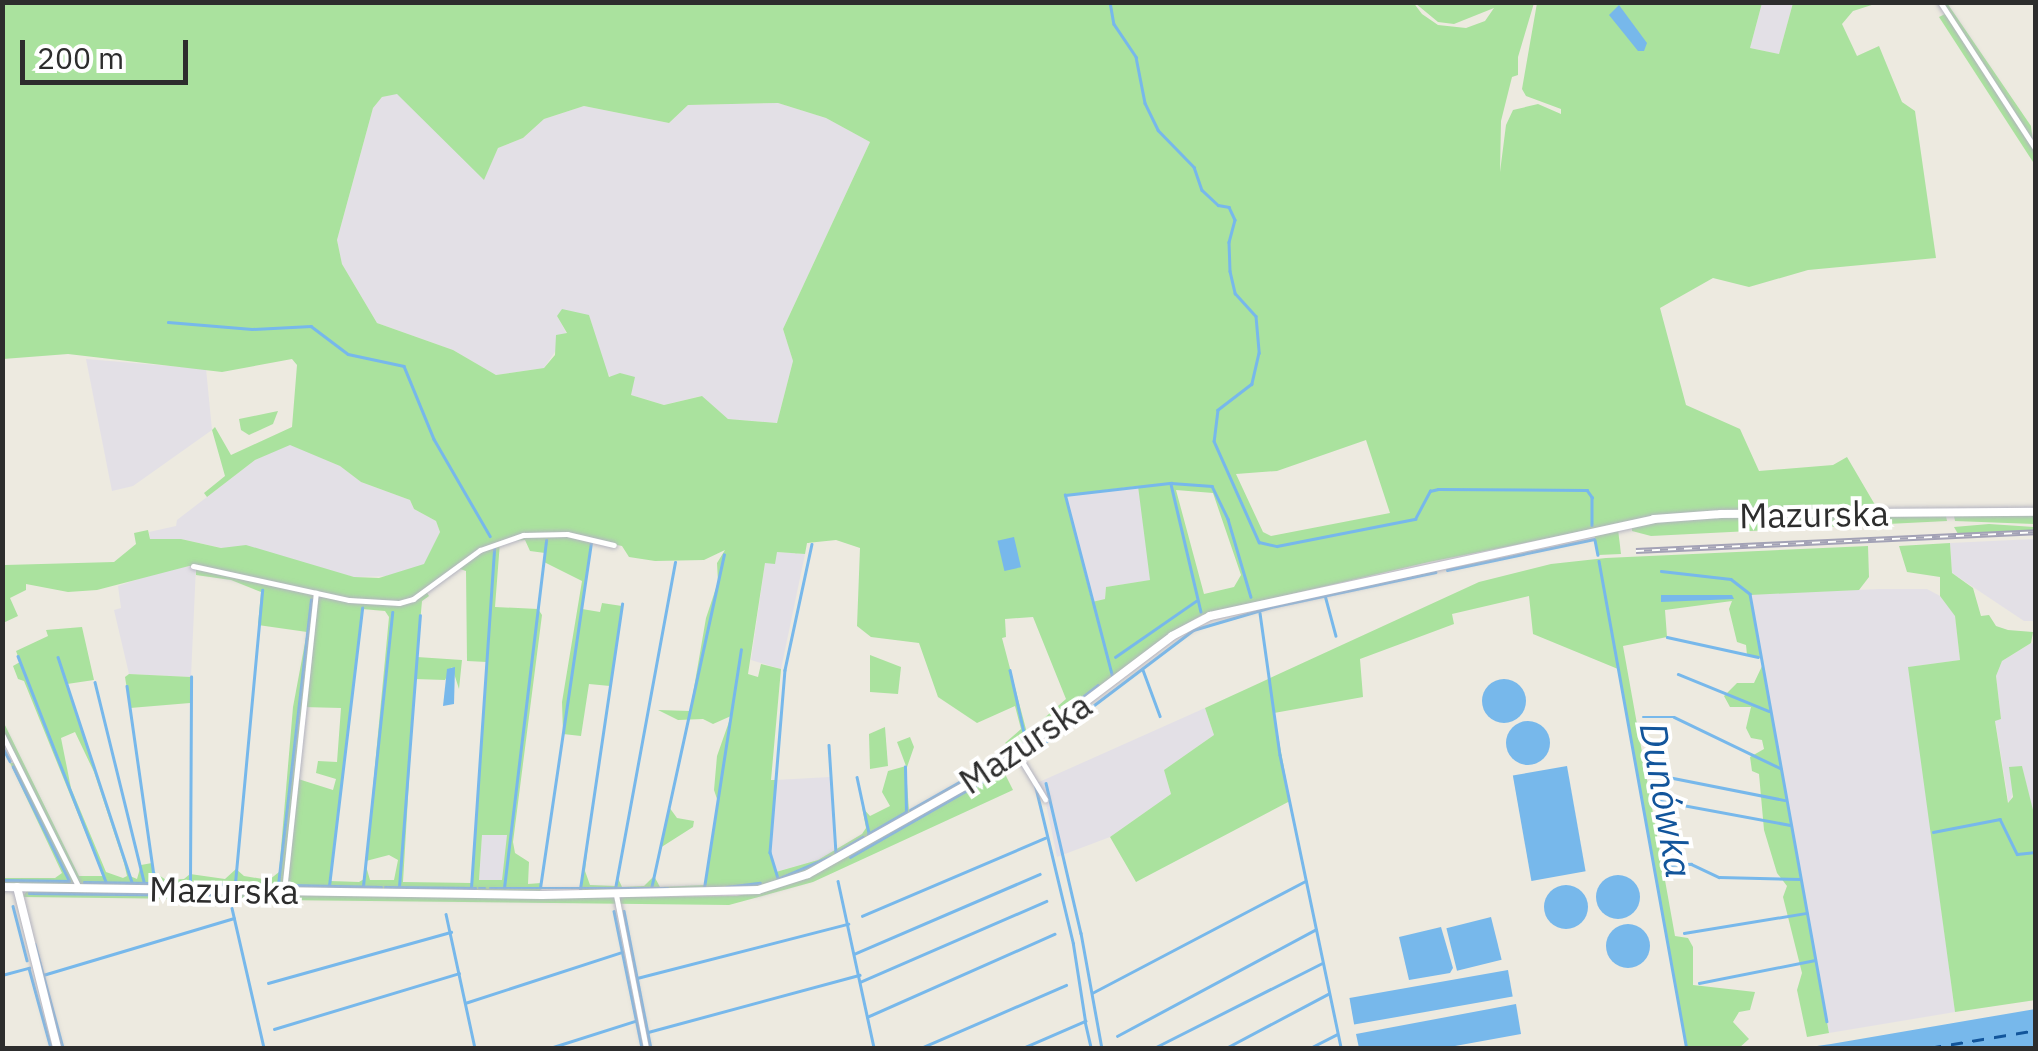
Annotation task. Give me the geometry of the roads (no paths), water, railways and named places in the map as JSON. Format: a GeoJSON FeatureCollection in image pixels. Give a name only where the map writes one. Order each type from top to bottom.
{"type":"FeatureCollection","features":[{"type":"Feature","properties":{"kind":"main road","name":"Mazurska"},"geometry":{"type":"LineString","coordinates":[[2,887],[738,893],[788,882],[835,860],[1018,755],[1183,628],[1223,612],[1560,537],[1672,517],[2036,512]]}},
{"type":"Feature","properties":{"kind":"main road"},"geometry":{"type":"LineString","coordinates":[[17,888],[57,1048]]}},
{"type":"Feature","properties":{"kind":"street"},"geometry":{"type":"LineString","coordinates":[[1940,2],[2036,150]]}},
{"type":"Feature","properties":{"kind":"street"},"geometry":{"type":"LineString","coordinates":[[193,566],[316,593],[405,602],[480,550],[538,532],[614,545]]}},
{"type":"Feature","properties":{"kind":"street"},"geometry":{"type":"LineString","coordinates":[[284,891],[316,593]]}},
{"type":"Feature","properties":{"kind":"street"},"geometry":{"type":"LineString","coordinates":[[2,734],[79,888]]}},
{"type":"Feature","properties":{"kind":"street"},"geometry":{"type":"LineString","coordinates":[[1018,755],[1045,799]]}},
{"type":"Feature","properties":{"kind":"street"},"geometry":{"type":"LineString","coordinates":[[616,895],[646,1048]]}},
{"type":"Feature","properties":{"kind":"water"},"geometry":{"type":"Polygon","coordinates":[[[1619,5],[1647,43],[1644,51],[1638,51],[1609,15],[1619,5]]]}},
{"type":"Feature","properties":{"kind":"water"},"geometry":{"type":"Polygon","coordinates":[[[1014,537],[1021,567],[1004,571],[997,541],[1014,537]]]}},
{"type":"Feature","properties":{"kind":"water"},"geometry":{"type":"Polygon","coordinates":[[[1661,595],[1732,595],[1734,599],[1661,602],[1661,595]]]}},
{"type":"Feature","properties":{"kind":"water"},"geometry":{"type":"Polygon","coordinates":[[[455,667],[454,704],[443,706],[447,669],[455,667]]]}},
{"type":"Feature","properties":{"kind":"water"},"geometry":{"type":"Polygon","coordinates":[[[1504,679],[1520,685],[1526,701],[1520,717],[1504,723],[1488,717],[1482,701],[1488,685],[1504,679]]]}},
{"type":"Feature","properties":{"kind":"water"},"geometry":{"type":"Polygon","coordinates":[[[1528,721],[1544,727],[1550,743],[1544,759],[1528,765],[1512,759],[1506,743],[1512,727],[1528,721]]]}},
{"type":"Feature","properties":{"kind":"water"},"geometry":{"type":"Polygon","coordinates":[[[1567,766],[1586,871],[1531,881],[1513,776],[1567,766]]]}},
{"type":"Feature","properties":{"kind":"water"},"geometry":{"type":"Polygon","coordinates":[[[1618,875],[1634,881],[1640,897],[1634,913],[1618,919],[1602,913],[1596,897],[1602,881],[1618,875]]]}},
{"type":"Feature","properties":{"kind":"water"},"geometry":{"type":"Polygon","coordinates":[[[1566,885],[1582,891],[1588,907],[1582,923],[1566,929],[1550,923],[1544,907],[1550,891],[1566,885]]]}},
{"type":"Feature","properties":{"kind":"water"},"geometry":{"type":"Polygon","coordinates":[[[1491,917],[1502,960],[1457,971],[1446,928],[1491,917]]]}},
{"type":"Feature","properties":{"kind":"water"},"geometry":{"type":"Polygon","coordinates":[[[1628,924],[1644,930],[1650,946],[1644,962],[1628,968],[1612,962],[1606,946],[1612,930],[1628,924]]]}},
{"type":"Feature","properties":{"kind":"water"},"geometry":{"type":"Polygon","coordinates":[[[1441,927],[1453,968],[1450,973],[1409,980],[1399,937],[1441,927]]]}},
{"type":"Feature","properties":{"kind":"water"},"geometry":{"type":"Polygon","coordinates":[[[1508,970],[1513,997],[1354,1025],[1349,998],[1508,970]]]}},
{"type":"Feature","properties":{"kind":"water"},"geometry":{"type":"Polygon","coordinates":[[[1516,1004],[1521,1034],[1444,1048],[1359,1048],[1356,1034],[1516,1004]]]}},
{"type":"Feature","properties":{"kind":"water"},"geometry":{"type":"Polygon","coordinates":[[[2035,1009],[2035,1048],[1803,1048],[1831,1044],[2035,1009]]]}},
{"type":"Feature","properties":{"kind":"waterway","name":"Dunówka"},"geometry":{"type":"LineString","coordinates":[[1110,2],[1114,24],[1136,57],[1145,103],[1158,130],[1194,167],[1202,190],[1218,205],[1229,207],[1235,220],[1229,242],[1230,271],[1235,293],[1256,316],[1259,353],[1252,384],[1218,410],[1214,441],[1259,542],[1277,546],[1415,519],[1430,491],[1438,489],[1587,490],[1592,497],[1592,525]]}},
{"type":"Feature","properties":{"kind":"waterway"},"geometry":{"type":"LineString","coordinates":[[168,322],[252,329],[311,326],[348,354],[404,366],[434,439],[490,536]]}},
{"type":"Feature","properties":{"kind":"waterway"},"geometry":{"type":"LineString","coordinates":[[1112,676],[1065,495],[1171,483],[1212,486],[1228,519],[1251,597]]}},
{"type":"Feature","properties":{"kind":"waterway"},"geometry":{"type":"LineString","coordinates":[[1171,484],[1201,612]]}},
{"type":"Feature","properties":{"kind":"waterway"},"geometry":{"type":"LineString","coordinates":[[1447,570],[1594,539]]}},
{"type":"Feature","properties":{"kind":"waterway","name":"Dunówka"},"geometry":{"type":"LineString","coordinates":[[1595,540],[1598,555]]}},
{"type":"Feature","properties":{"kind":"waterway"},"geometry":{"type":"LineString","coordinates":[[504,888],[546,541]]}},
{"type":"Feature","properties":{"kind":"waterway"},"geometry":{"type":"LineString","coordinates":[[540,888],[591,544]]}},
{"type":"Feature","properties":{"kind":"waterway"},"geometry":{"type":"LineString","coordinates":[[812,544],[785,670],[770,852],[778,879],[829,857]]}},
{"type":"Feature","properties":{"kind":"waterway"},"geometry":{"type":"LineString","coordinates":[[471,888],[494,549]]}},
{"type":"Feature","properties":{"kind":"waterway"},"geometry":{"type":"LineString","coordinates":[[651,889],[724,555]]}},
{"type":"Feature","properties":{"kind":"waterway","name":"Dunówka"},"geometry":{"type":"LineString","coordinates":[[1599,561],[1687,1048]]}},
{"type":"Feature","properties":{"kind":"waterway"},"geometry":{"type":"LineString","coordinates":[[615,889],[675,562]]}},
{"type":"Feature","properties":{"kind":"waterway"},"geometry":{"type":"LineString","coordinates":[[1661,571],[1731,579],[1750,594],[1827,1021]]}},
{"type":"Feature","properties":{"kind":"waterway"},"geometry":{"type":"LineString","coordinates":[[850,857],[1028,755],[1193,630],[1271,607],[1435,572]]}},
{"type":"Feature","properties":{"kind":"waterway"},"geometry":{"type":"LineString","coordinates":[[235,883],[262,590]]}},
{"type":"Feature","properties":{"kind":"waterway"},"geometry":{"type":"LineString","coordinates":[[1325,595],[1336,636]]}},
{"type":"Feature","properties":{"kind":"waterway"},"geometry":{"type":"LineString","coordinates":[[278,885],[311,600]]}},
{"type":"Feature","properties":{"kind":"waterway"},"geometry":{"type":"LineString","coordinates":[[1115,657],[1196,601]]}},
{"type":"Feature","properties":{"kind":"waterway"},"geometry":{"type":"LineString","coordinates":[[580,889],[622,604]]}},
{"type":"Feature","properties":{"kind":"waterway"},"geometry":{"type":"LineString","coordinates":[[329,886],[362,608]]}},
{"type":"Feature","properties":{"kind":"waterway"},"geometry":{"type":"LineString","coordinates":[[363,886],[392,613]]}},
{"type":"Feature","properties":{"kind":"waterway"},"geometry":{"type":"LineString","coordinates":[[1260,613],[1280,755],[1341,1048]]}},
{"type":"Feature","properties":{"kind":"waterway"},"geometry":{"type":"LineString","coordinates":[[399,887],[420,616]]}},
{"type":"Feature","properties":{"kind":"waterway"},"geometry":{"type":"LineString","coordinates":[[1667,637],[1758,657]]}},
{"type":"Feature","properties":{"kind":"waterway"},"geometry":{"type":"LineString","coordinates":[[704,888],[741,650]]}},
{"type":"Feature","properties":{"kind":"waterway"},"geometry":{"type":"LineString","coordinates":[[18,656],[106,882]]}},
{"type":"Feature","properties":{"kind":"waterway"},"geometry":{"type":"LineString","coordinates":[[58,657],[132,882]]}},
{"type":"Feature","properties":{"kind":"waterway"},"geometry":{"type":"LineString","coordinates":[[1010,670],[1026,741]]}},
{"type":"Feature","properties":{"kind":"waterway"},"geometry":{"type":"LineString","coordinates":[[1143,670],[1160,716]]}},
{"type":"Feature","properties":{"kind":"waterway"},"geometry":{"type":"LineString","coordinates":[[1678,674],[1769,711]]}},
{"type":"Feature","properties":{"kind":"waterway"},"geometry":{"type":"LineString","coordinates":[[190,882],[191,677]]}},
{"type":"Feature","properties":{"kind":"waterway"},"geometry":{"type":"LineString","coordinates":[[95,682],[144,882]]}},
{"type":"Feature","properties":{"kind":"waterway"},"geometry":{"type":"LineString","coordinates":[[1019,747],[1098,685]]}},
{"type":"Feature","properties":{"kind":"waterway"},"geometry":{"type":"LineString","coordinates":[[127,686],[155,882]]}},
{"type":"Feature","properties":{"kind":"waterway"},"geometry":{"type":"LineString","coordinates":[[1643,717],[1674,717],[1780,768]]}},
{"type":"Feature","properties":{"kind":"waterway"},"geometry":{"type":"LineString","coordinates":[[829,745],[836,853]]}},
{"type":"Feature","properties":{"kind":"waterway"},"geometry":{"type":"LineString","coordinates":[[2,746],[10,761]]}},
{"type":"Feature","properties":{"kind":"waterway"},"geometry":{"type":"LineString","coordinates":[[910,810],[1012,752]]}},
{"type":"Feature","properties":{"kind":"waterway"},"geometry":{"type":"LineString","coordinates":[[2,880],[69,881],[13,767]]}},
{"type":"Feature","properties":{"kind":"waterway"},"geometry":{"type":"LineString","coordinates":[[868,834],[906,812],[905,767]]}},
{"type":"Feature","properties":{"kind":"waterway"},"geometry":{"type":"LineString","coordinates":[[1653,774],[1784,800]]}},
{"type":"Feature","properties":{"kind":"waterway"},"geometry":{"type":"LineString","coordinates":[[857,777],[869,833]]}},
{"type":"Feature","properties":{"kind":"waterway"},"geometry":{"type":"LineString","coordinates":[[1046,783],[1081,933],[1102,1048]]}},
{"type":"Feature","properties":{"kind":"waterway"},"geometry":{"type":"LineString","coordinates":[[1023,1048],[1085,1021],[1073,944],[1035,786]]}},
{"type":"Feature","properties":{"kind":"waterway"},"geometry":{"type":"LineString","coordinates":[[1661,801],[1790,825]]}},
{"type":"Feature","properties":{"kind":"waterway"},"geometry":{"type":"LineString","coordinates":[[1933,832],[2000,819],[2017,854],[2036,852]]}},
{"type":"Feature","properties":{"kind":"waterway"},"geometry":{"type":"LineString","coordinates":[[836,853],[863,837]]}},
{"type":"Feature","properties":{"kind":"waterway"},"geometry":{"type":"LineString","coordinates":[[862,916],[1045,838]]}},
{"type":"Feature","properties":{"kind":"waterway"},"geometry":{"type":"LineString","coordinates":[[1669,865],[1691,864],[1719,877],[1800,879]]}},
{"type":"Feature","properties":{"kind":"waterway"},"geometry":{"type":"LineString","coordinates":[[854,954],[1040,874]]}},
{"type":"Feature","properties":{"kind":"waterway"},"geometry":{"type":"LineString","coordinates":[[838,881],[874,1048]]}},
{"type":"Feature","properties":{"kind":"waterway"},"geometry":{"type":"LineString","coordinates":[[1092,993],[1305,881]]}},
{"type":"Feature","properties":{"kind":"waterway"},"geometry":{"type":"LineString","coordinates":[[84,882],[281,885]]}},
{"type":"Feature","properties":{"kind":"waterway"},"geometry":{"type":"LineString","coordinates":[[726,887],[760,883]]}},
{"type":"Feature","properties":{"kind":"waterway"},"geometry":{"type":"LineString","coordinates":[[288,885],[381,887]]}},
{"type":"Feature","properties":{"kind":"waterway"},"geometry":{"type":"LineString","coordinates":[[385,887],[475,888]]}},
{"type":"Feature","properties":{"kind":"waterway"},"geometry":{"type":"LineString","coordinates":[[479,888],[485,888]]}},
{"type":"Feature","properties":{"kind":"waterway"},"geometry":{"type":"LineString","coordinates":[[490,888],[668,888]]}},
{"type":"Feature","properties":{"kind":"waterway"},"geometry":{"type":"LineString","coordinates":[[29,893],[219,895]]}},
{"type":"Feature","properties":{"kind":"waterway"},"geometry":{"type":"LineString","coordinates":[[860,982],[1046,901]]}},
{"type":"Feature","properties":{"kind":"waterway"},"geometry":{"type":"LineString","coordinates":[[13,906],[27,960]]}},
{"type":"Feature","properties":{"kind":"waterway"},"geometry":{"type":"LineString","coordinates":[[232,908],[264,1048]]}},
{"type":"Feature","properties":{"kind":"waterway"},"geometry":{"type":"LineString","coordinates":[[614,911],[642,1048]]}},
{"type":"Feature","properties":{"kind":"waterway"},"geometry":{"type":"LineString","coordinates":[[624,911],[651,1048]]}},
{"type":"Feature","properties":{"kind":"waterway"},"geometry":{"type":"LineString","coordinates":[[1684,933],[1806,913]]}},
{"type":"Feature","properties":{"kind":"waterway"},"geometry":{"type":"LineString","coordinates":[[446,914],[475,1048]]}},
{"type":"Feature","properties":{"kind":"waterway"},"geometry":{"type":"LineString","coordinates":[[43,975],[234,918]]}},
{"type":"Feature","properties":{"kind":"waterway"},"geometry":{"type":"LineString","coordinates":[[637,978],[848,924]]}},
{"type":"Feature","properties":{"kind":"waterway"},"geometry":{"type":"LineString","coordinates":[[1117,1036],[1315,930]]}},
{"type":"Feature","properties":{"kind":"waterway"},"geometry":{"type":"LineString","coordinates":[[268,983],[451,932]]}},
{"type":"Feature","properties":{"kind":"waterway"},"geometry":{"type":"LineString","coordinates":[[867,1017],[1054,934]]}},
{"type":"Feature","properties":{"kind":"waterway"},"geometry":{"type":"LineString","coordinates":[[35,944],[63,1048]]}},
{"type":"Feature","properties":{"kind":"waterway"},"geometry":{"type":"LineString","coordinates":[[465,1003],[622,952]]}},
{"type":"Feature","properties":{"kind":"waterway"},"geometry":{"type":"LineString","coordinates":[[1699,983],[1815,960]]}},
{"type":"Feature","properties":{"kind":"waterway"},"geometry":{"type":"LineString","coordinates":[[1154,1048],[1322,963]]}},
{"type":"Feature","properties":{"kind":"waterway"},"geometry":{"type":"LineString","coordinates":[[2,975],[29,968],[51,1048]]}},
{"type":"Feature","properties":{"kind":"waterway"},"geometry":{"type":"LineString","coordinates":[[274,1029],[459,973]]}},
{"type":"Feature","properties":{"kind":"waterway"},"geometry":{"type":"LineString","coordinates":[[648,1032],[859,975]]}},
{"type":"Feature","properties":{"kind":"waterway"},"geometry":{"type":"LineString","coordinates":[[921,1048],[1066,985]]}},
{"type":"Feature","properties":{"kind":"waterway"},"geometry":{"type":"LineString","coordinates":[[1226,1048],[1328,994]]}},
{"type":"Feature","properties":{"kind":"waterway"},"geometry":{"type":"LineString","coordinates":[[550,1048],[635,1021]]}},
{"type":"Feature","properties":{"kind":"waterway"},"geometry":{"type":"LineString","coordinates":[[1085,1021],[1091,1048]]}},
{"type":"Feature","properties":{"kind":"waterway"},"geometry":{"type":"LineString","coordinates":[[1310,1048],[1337,1034]]}},
{"type":"Feature","properties":{"kind":"railway"},"geometry":{"type":"LineString","coordinates":[[1636,551],[2036,532]]}}]}
